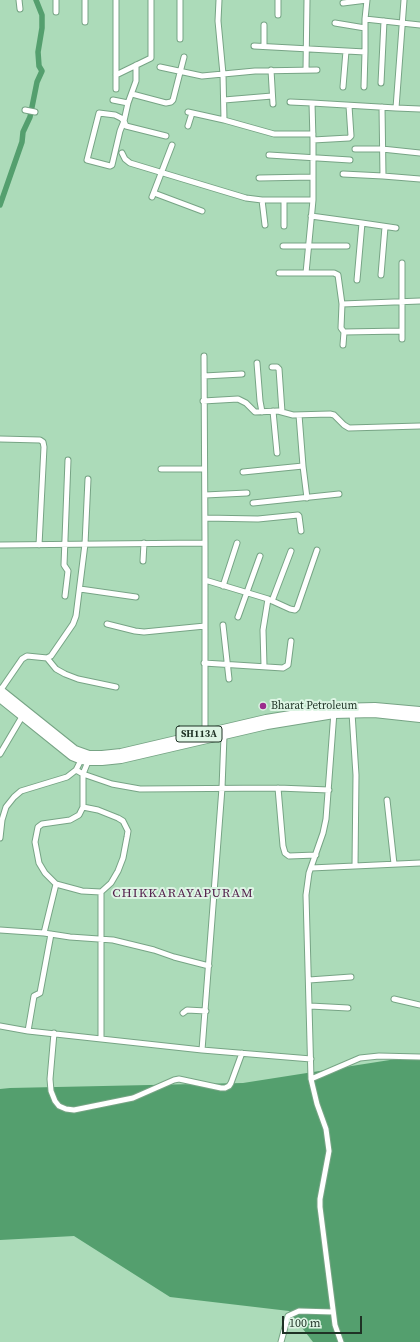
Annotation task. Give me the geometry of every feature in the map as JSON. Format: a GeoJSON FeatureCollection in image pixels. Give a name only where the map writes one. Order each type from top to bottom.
{"type":"FeatureCollection","features":[{"type":"Feature","properties":{"kind":"main road"},"geometry":{"type":"LineString","coordinates":[[0,690],[68,753],[86,757]]}},
{"type":"Feature","properties":{"kind":"main road"},"geometry":{"type":"LineString","coordinates":[[0,698],[24,713]]}},
{"type":"Feature","properties":{"kind":"main road","name":"SH113A"},"geometry":{"type":"LineString","coordinates":[[86,757],[102,761],[121,759],[294,714],[375,707],[420,711]]}},
{"type":"Feature","properties":{"kind":"main road","name":"SH113A"},"geometry":{"type":"LineString","coordinates":[[205,736],[224,736],[334,711],[352,714],[392,714],[420,718]]}},
{"type":"Feature","properties":{"kind":"street"},"geometry":{"type":"LineString","coordinates":[[19,0],[20,9]]}},
{"type":"Feature","properties":{"kind":"street"},"geometry":{"type":"LineString","coordinates":[[56,0],[56,12]]}},
{"type":"Feature","properties":{"kind":"street"},"geometry":{"type":"LineString","coordinates":[[85,0],[85,22]]}},
{"type":"Feature","properties":{"kind":"street"},"geometry":{"type":"LineString","coordinates":[[116,0],[116,89]]}},
{"type":"Feature","properties":{"kind":"street"},"geometry":{"type":"LineString","coordinates":[[116,75],[151,58],[151,0]]}},
{"type":"Feature","properties":{"kind":"street"},"geometry":{"type":"LineString","coordinates":[[180,0],[180,39]]}},
{"type":"Feature","properties":{"kind":"street"},"geometry":{"type":"LineString","coordinates":[[219,0],[218,21],[223,74],[224,120]]}},
{"type":"Feature","properties":{"kind":"street"},"geometry":{"type":"LineString","coordinates":[[278,0],[278,15]]}},
{"type":"Feature","properties":{"kind":"street"},"geometry":{"type":"LineString","coordinates":[[306,70],[307,0]]}},
{"type":"Feature","properties":{"kind":"street"},"geometry":{"type":"LineString","coordinates":[[344,3],[367,0],[365,19],[364,87]]}},
{"type":"Feature","properties":{"kind":"street"},"geometry":{"type":"LineString","coordinates":[[396,108],[404,0]]}},
{"type":"Feature","properties":{"kind":"street"},"geometry":{"type":"LineString","coordinates":[[365,19],[420,25]]}},
{"type":"Feature","properties":{"kind":"street"},"geometry":{"type":"LineString","coordinates":[[381,83],[384,21]]}},
{"type":"Feature","properties":{"kind":"street"},"geometry":{"type":"LineString","coordinates":[[335,23],[365,28]]}},
{"type":"Feature","properties":{"kind":"street"},"geometry":{"type":"LineString","coordinates":[[264,25],[264,46]]}},
{"type":"Feature","properties":{"kind":"street"},"geometry":{"type":"LineString","coordinates":[[254,46],[365,52]]}},
{"type":"Feature","properties":{"kind":"street"},"geometry":{"type":"LineString","coordinates":[[343,87],[346,51]]}},
{"type":"Feature","properties":{"kind":"street"},"geometry":{"type":"LineString","coordinates":[[132,94],[166,103],[171,102],[184,57]]}},
{"type":"Feature","properties":{"kind":"street"},"geometry":{"type":"LineString","coordinates":[[136,65],[136,81],[128,103],[124,121],[112,165],[110,166],[87,160],[99,113],[115,115],[121,118],[124,121],[126,126],[166,136]]}},
{"type":"Feature","properties":{"kind":"street"},"geometry":{"type":"LineString","coordinates":[[160,67],[202,76],[271,70],[317,70]]}},
{"type":"Feature","properties":{"kind":"street"},"geometry":{"type":"LineString","coordinates":[[271,70],[273,104]]}},
{"type":"Feature","properties":{"kind":"street"},"geometry":{"type":"LineString","coordinates":[[224,100],[272,96]]}},
{"type":"Feature","properties":{"kind":"street"},"geometry":{"type":"LineString","coordinates":[[113,100],[128,103]]}},
{"type":"Feature","properties":{"kind":"street"},"geometry":{"type":"LineString","coordinates":[[290,102],[420,109]]}},
{"type":"Feature","properties":{"kind":"street"},"geometry":{"type":"LineString","coordinates":[[306,273],[313,200],[312,103]]}},
{"type":"Feature","properties":{"kind":"street"},"geometry":{"type":"LineString","coordinates":[[188,126],[190,113],[224,120],[274,134],[349,138],[351,136],[349,106]]}},
{"type":"Feature","properties":{"kind":"street"},"geometry":{"type":"LineString","coordinates":[[382,108],[383,176]]}},
{"type":"Feature","properties":{"kind":"street"},"geometry":{"type":"LineString","coordinates":[[25,110],[35,112]]}},
{"type":"Feature","properties":{"kind":"street"},"geometry":{"type":"LineString","coordinates":[[172,145],[153,195],[202,210]]}},
{"type":"Feature","properties":{"kind":"street"},"geometry":{"type":"LineString","coordinates":[[355,149],[382,149],[420,153]]}},
{"type":"Feature","properties":{"kind":"street"},"geometry":{"type":"LineString","coordinates":[[122,153],[125,159],[130,163],[246,198],[262,200],[313,200]]}},
{"type":"Feature","properties":{"kind":"street"},"geometry":{"type":"LineString","coordinates":[[269,155],[350,160]]}},
{"type":"Feature","properties":{"kind":"street"},"geometry":{"type":"LineString","coordinates":[[343,174],[420,179]]}},
{"type":"Feature","properties":{"kind":"street"},"geometry":{"type":"LineString","coordinates":[[259,178],[313,177]]}},
{"type":"Feature","properties":{"kind":"street"},"geometry":{"type":"LineString","coordinates":[[262,200],[265,225]]}},
{"type":"Feature","properties":{"kind":"street"},"geometry":{"type":"LineString","coordinates":[[284,200],[284,226]]}},
{"type":"Feature","properties":{"kind":"street"},"geometry":{"type":"LineString","coordinates":[[311,216],[396,228]]}},
{"type":"Feature","properties":{"kind":"street"},"geometry":{"type":"LineString","coordinates":[[357,280],[362,223]]}},
{"type":"Feature","properties":{"kind":"street"},"geometry":{"type":"LineString","coordinates":[[381,275],[385,227]]}},
{"type":"Feature","properties":{"kind":"street"},"geometry":{"type":"LineString","coordinates":[[283,246],[346,246]]}},
{"type":"Feature","properties":{"kind":"street"},"geometry":{"type":"LineString","coordinates":[[402,264],[402,339]]}},
{"type":"Feature","properties":{"kind":"street"},"geometry":{"type":"LineString","coordinates":[[279,273],[338,275],[342,304],[341,328],[344,332],[343,345]]}},
{"type":"Feature","properties":{"kind":"street"},"geometry":{"type":"LineString","coordinates":[[342,304],[420,301]]}},
{"type":"Feature","properties":{"kind":"street"},"geometry":{"type":"LineString","coordinates":[[344,332],[402,331]]}},
{"type":"Feature","properties":{"kind":"street"},"geometry":{"type":"LineString","coordinates":[[204,356],[205,736]]}},
{"type":"Feature","properties":{"kind":"street"},"geometry":{"type":"LineString","coordinates":[[257,363],[262,412]]}},
{"type":"Feature","properties":{"kind":"street"},"geometry":{"type":"LineString","coordinates":[[272,367],[278,367],[279,369],[282,412]]}},
{"type":"Feature","properties":{"kind":"street"},"geometry":{"type":"LineString","coordinates":[[204,376],[242,374]]}},
{"type":"Feature","properties":{"kind":"street"},"geometry":{"type":"LineString","coordinates":[[204,401],[238,399],[246,403],[255,412],[274,411],[289,415],[330,414],[334,415],[349,428],[420,426]]}},
{"type":"Feature","properties":{"kind":"street"},"geometry":{"type":"LineString","coordinates":[[274,411],[277,453]]}},
{"type":"Feature","properties":{"kind":"street"},"geometry":{"type":"LineString","coordinates":[[299,415],[307,498]]}},
{"type":"Feature","properties":{"kind":"street"},"geometry":{"type":"LineString","coordinates":[[0,439],[40,440],[43,442],[39,545]]}},
{"type":"Feature","properties":{"kind":"street"},"geometry":{"type":"LineString","coordinates":[[66,596],[68,571],[64,565],[68,460]]}},
{"type":"Feature","properties":{"kind":"street"},"geometry":{"type":"LineString","coordinates":[[243,472],[303,466]]}},
{"type":"Feature","properties":{"kind":"street"},"geometry":{"type":"LineString","coordinates":[[161,469],[204,469]]}},
{"type":"Feature","properties":{"kind":"street"},"geometry":{"type":"LineString","coordinates":[[0,690],[22,659],[27,656],[47,658],[51,656],[73,624],[76,616],[85,544],[88,479]]}},
{"type":"Feature","properties":{"kind":"street"},"geometry":{"type":"LineString","coordinates":[[205,495],[247,493]]}},
{"type":"Feature","properties":{"kind":"street"},"geometry":{"type":"LineString","coordinates":[[253,503],[340,494]]}},
{"type":"Feature","properties":{"kind":"street"},"geometry":{"type":"LineString","coordinates":[[205,518],[258,519],[298,515],[301,531]]}},
{"type":"Feature","properties":{"kind":"street"},"geometry":{"type":"LineString","coordinates":[[143,561],[144,543]]}},
{"type":"Feature","properties":{"kind":"street"},"geometry":{"type":"LineString","coordinates":[[0,545],[205,543]]}},
{"type":"Feature","properties":{"kind":"street"},"geometry":{"type":"LineString","coordinates":[[223,586],[237,543]]}},
{"type":"Feature","properties":{"kind":"street"},"geometry":{"type":"LineString","coordinates":[[205,580],[270,600],[295,610],[317,550]]}},
{"type":"Feature","properties":{"kind":"street"},"geometry":{"type":"LineString","coordinates":[[264,666],[263,630],[270,600],[291,551]]}},
{"type":"Feature","properties":{"kind":"street"},"geometry":{"type":"LineString","coordinates":[[238,616],[260,556]]}},
{"type":"Feature","properties":{"kind":"street"},"geometry":{"type":"LineString","coordinates":[[80,589],[136,597]]}},
{"type":"Feature","properties":{"kind":"street"},"geometry":{"type":"LineString","coordinates":[[107,624],[144,632],[205,626]]}},
{"type":"Feature","properties":{"kind":"street"},"geometry":{"type":"LineString","coordinates":[[223,625],[229,679]]}},
{"type":"Feature","properties":{"kind":"street"},"geometry":{"type":"LineString","coordinates":[[204,663],[283,668],[288,665],[291,641]]}},
{"type":"Feature","properties":{"kind":"street"},"geometry":{"type":"LineString","coordinates":[[47,658],[56,669],[65,674],[78,679],[116,687]]}},
{"type":"Feature","properties":{"kind":"street"},"geometry":{"type":"LineString","coordinates":[[334,711],[326,818],[323,833],[306,882],[306,894],[311,1079],[317,1104],[326,1129],[329,1151],[320,1199],[320,1207],[335,1325],[341,1342]]}},
{"type":"Feature","properties":{"kind":"street"},"geometry":{"type":"LineString","coordinates":[[0,754],[24,713]]}},
{"type":"Feature","properties":{"kind":"street"},"geometry":{"type":"LineString","coordinates":[[352,714],[356,775],[355,866]]}},
{"type":"Feature","properties":{"kind":"street"},"geometry":{"type":"LineString","coordinates":[[202,1050],[222,788],[224,736]]}},
{"type":"Feature","properties":{"kind":"street"},"geometry":{"type":"LineString","coordinates":[[0,838],[2,820],[6,807],[14,797],[21,791],[61,779],[76,770],[86,757]]}},
{"type":"Feature","properties":{"kind":"street"},"geometry":{"type":"LineString","coordinates":[[83,807],[98,810],[118,818],[123,821],[128,830],[128,837],[123,858],[118,871],[111,883],[101,892],[82,891],[56,884],[45,873],[39,863],[36,852],[35,842],[38,827],[42,824],[70,820],[79,815],[83,807],[83,774],[86,757]]}},
{"type":"Feature","properties":{"kind":"street"},"geometry":{"type":"LineString","coordinates":[[76,770],[112,784],[140,789],[278,788],[329,790]]}},
{"type":"Feature","properties":{"kind":"street"},"geometry":{"type":"LineString","coordinates":[[278,788],[285,853],[290,856],[316,855]]}},
{"type":"Feature","properties":{"kind":"street"},"geometry":{"type":"LineString","coordinates":[[386,800],[394,864]]}},
{"type":"Feature","properties":{"kind":"street"},"geometry":{"type":"LineString","coordinates":[[311,868],[420,863]]}},
{"type":"Feature","properties":{"kind":"street"},"geometry":{"type":"LineString","coordinates":[[44,933],[56,884]]}},
{"type":"Feature","properties":{"kind":"street"},"geometry":{"type":"LineString","coordinates":[[101,892],[101,1038]]}},
{"type":"Feature","properties":{"kind":"street"},"geometry":{"type":"LineString","coordinates":[[0,930],[113,940],[209,966]]}},
{"type":"Feature","properties":{"kind":"street"},"geometry":{"type":"LineString","coordinates":[[28,1031],[34,996],[40,993],[51,934]]}},
{"type":"Feature","properties":{"kind":"street"},"geometry":{"type":"LineString","coordinates":[[309,980],[352,977]]}},
{"type":"Feature","properties":{"kind":"street"},"geometry":{"type":"LineString","coordinates":[[394,999],[420,1005]]}},
{"type":"Feature","properties":{"kind":"street"},"geometry":{"type":"LineString","coordinates":[[310,1006],[348,1008]]}},
{"type":"Feature","properties":{"kind":"street"},"geometry":{"type":"LineString","coordinates":[[183,1013],[187,1010],[206,1010]]}},
{"type":"Feature","properties":{"kind":"street"},"geometry":{"type":"LineString","coordinates":[[0,1026],[28,1031],[202,1050],[311,1059]]}},
{"type":"Feature","properties":{"kind":"street"},"geometry":{"type":"LineString","coordinates":[[54,1033],[50,1079],[51,1091],[55,1101],[59,1106],[66,1110],[74,1110],[133,1098],[174,1080],[180,1079],[225,1088],[231,1083],[242,1053]]}},
{"type":"Feature","properties":{"kind":"street"},"geometry":{"type":"LineString","coordinates":[[311,1079],[360,1058],[379,1056],[420,1056]]}},
{"type":"Feature","properties":{"kind":"street"},"geometry":{"type":"LineString","coordinates":[[281,1342],[288,1316],[299,1311],[333,1312]]}},
{"type":"Feature","properties":{"kind":"shaded area"},"geometry":{"type":"Polygon","coordinates":[[[409,1057],[420,1059],[420,1342],[313,1342],[289,1311],[170,1297],[74,1236],[0,1240],[0,1089],[243,1083],[409,1057]]]}},
{"type":"Feature","properties":{"kind":"waterway"},"geometry":{"type":"LineString","coordinates":[[0,205],[22,142],[23,132],[30,117],[37,82],[42,71],[39,66],[38,52],[42,28],[42,15],[36,0]]}},
{"type":"Feature","properties":{"kind":"place","name":"Bharat Petroleum"},"geometry":{"type":"Point","coordinates":[263,706]}},
{"type":"Feature","properties":{"kind":"district","name":"CHIKKARAYAPURAM"},"geometry":{"type":"Point","coordinates":[183,894]}}]}
